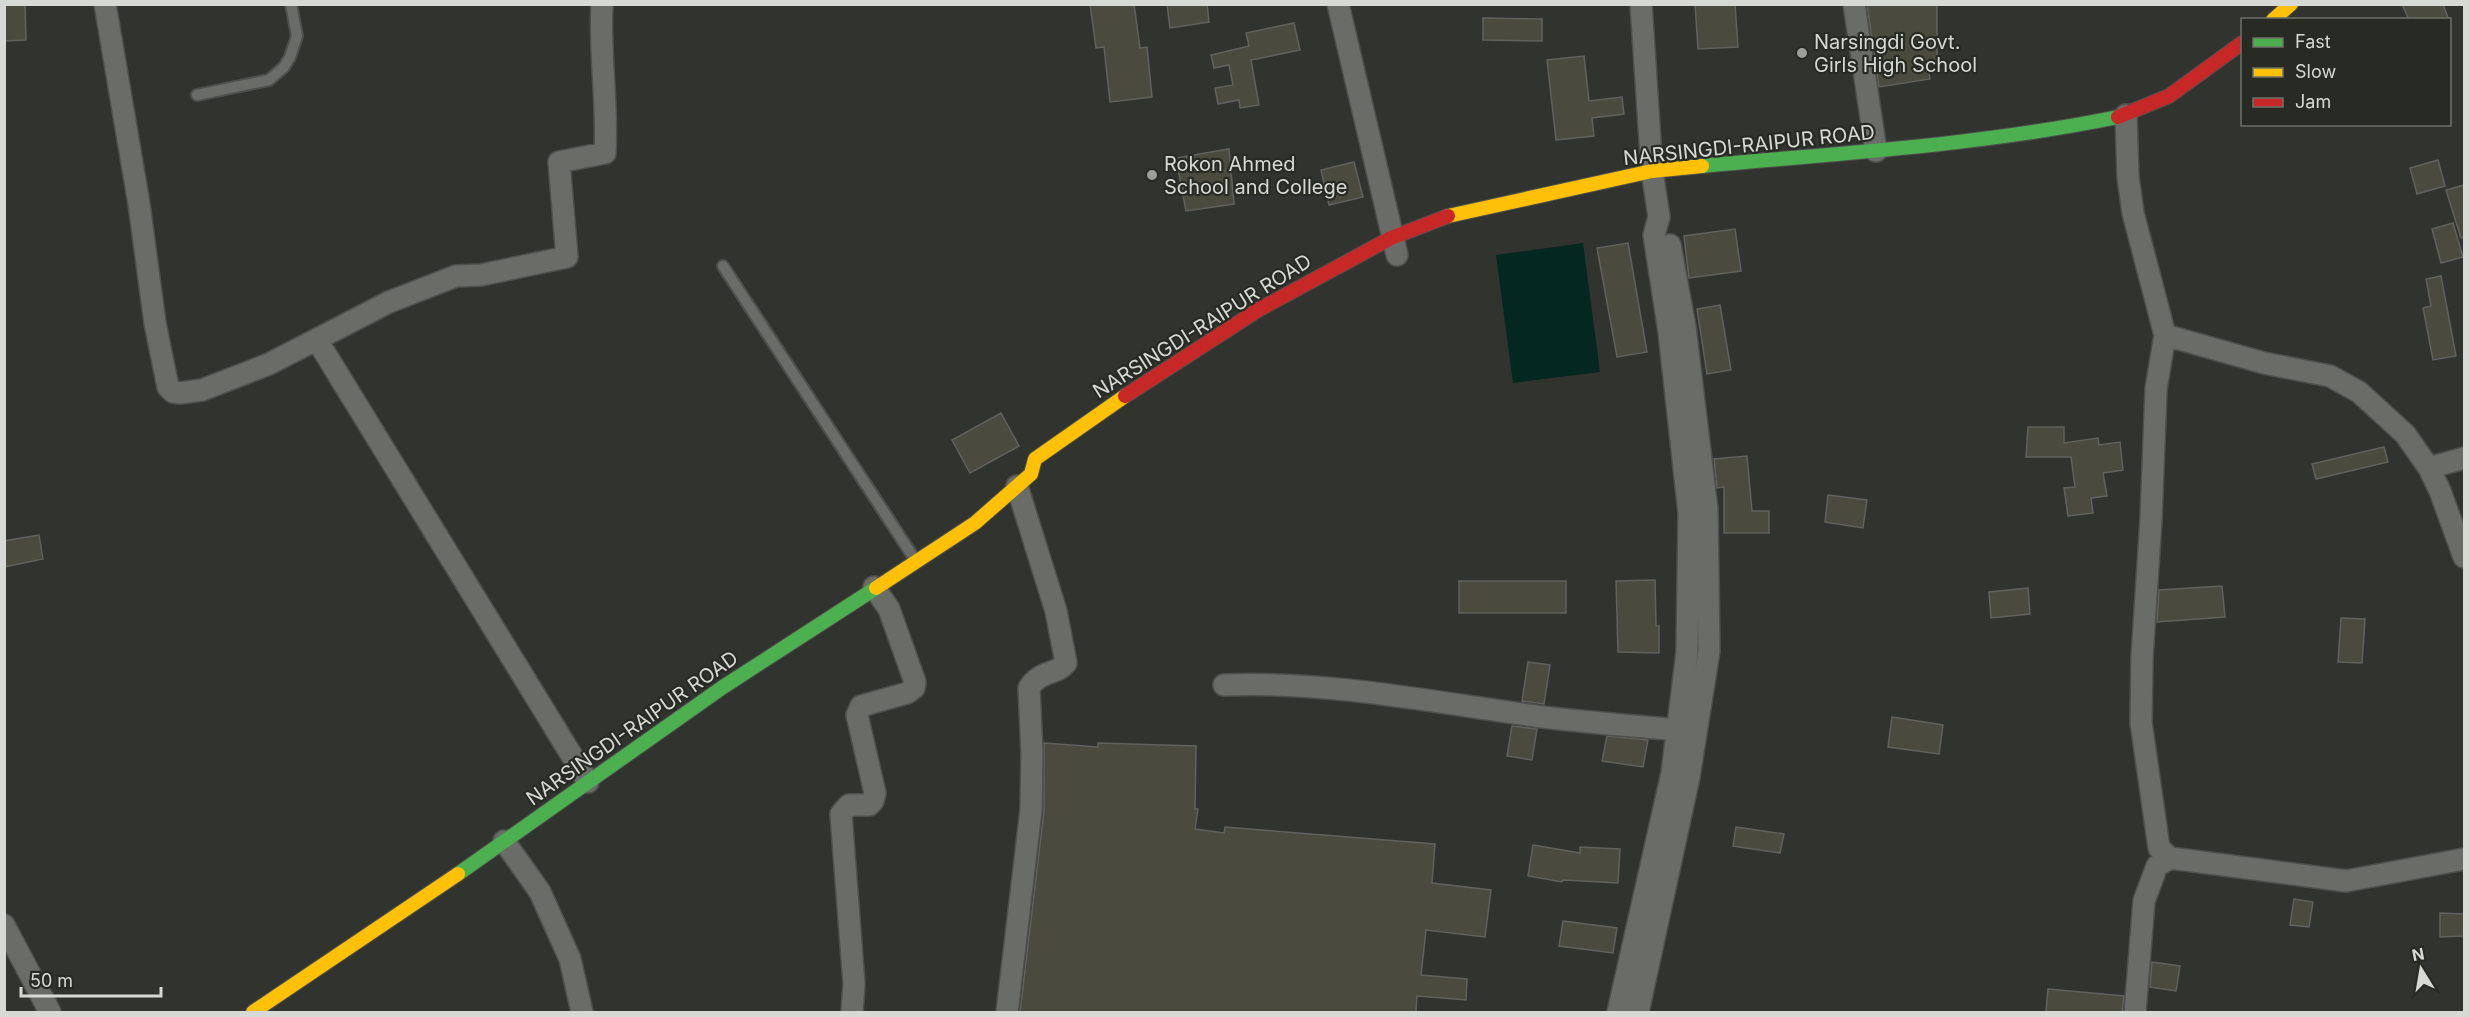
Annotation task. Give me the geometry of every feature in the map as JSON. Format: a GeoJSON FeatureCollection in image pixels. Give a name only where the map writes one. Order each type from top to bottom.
{"type":"FeatureCollection","features":[{"type":"Feature","properties":{"kind":"main road"},"geometry":{"type":"LineString","coordinates":[[2274,18],[2291,4]]}},
{"type":"Feature","properties":{"kind":"main road","name":"NARSINGDI-RAIPUR ROAD"},"geometry":{"type":"LineString","coordinates":[[253,1012],[504,842],[723,687],[975,523],[1024,480],[1035,459],[1158,373],[1258,310],[1397,250],[1445,217],[1876,151],[2054,130],[2126,127],[2241,44]]}},
{"type":"Feature","properties":{"kind":"main road"},"geometry":{"type":"LineString","coordinates":[[1024,480],[1045,472]]}},
{"type":"Feature","properties":{"kind":"street"},"geometry":{"type":"LineString","coordinates":[[105,4],[140,204],[155,323],[168,387],[173,392],[180,393],[202,390],[269,364],[389,303],[456,276],[481,275],[567,257],[559,162],[605,153],[600,38],[602,4]]}},
{"type":"Feature","properties":{"kind":"street"},"geometry":{"type":"LineString","coordinates":[[1338,4],[1397,250]]}},
{"type":"Feature","properties":{"kind":"street"},"geometry":{"type":"LineString","coordinates":[[1638,1012],[1689,777],[1709,651],[1707,510],[1684,327],[1667,230],[1659,217],[1654,184],[1641,4]]}},
{"type":"Feature","properties":{"kind":"street"},"geometry":{"type":"LineString","coordinates":[[1854,4],[1876,151]]}},
{"type":"Feature","properties":{"kind":"street"},"geometry":{"type":"LineString","coordinates":[[2126,127],[2133,213],[2165,335],[2156,389],[2151,519],[2142,646],[2141,722],[2159,848],[2170,858],[2346,881],[2464,859]]}},
{"type":"Feature","properties":{"kind":"street"},"geometry":{"type":"LineString","coordinates":[[1618,1012],[1672,773],[1687,652],[1689,513],[1669,332],[1654,235],[1659,217]]}},
{"type":"Feature","properties":{"kind":"street"},"geometry":{"type":"LineString","coordinates":[[2165,335],[2264,363],[2330,376],[2359,392],[2405,434],[2429,468],[2440,491],[2464,557]]}},
{"type":"Feature","properties":{"kind":"street"},"geometry":{"type":"LineString","coordinates":[[317,340],[588,782]]}},
{"type":"Feature","properties":{"kind":"street"},"geometry":{"type":"LineString","coordinates":[[2429,468],[2464,458]]}},
{"type":"Feature","properties":{"kind":"street"},"geometry":{"type":"LineString","coordinates":[[1007,1012],[1030,810],[1032,753],[1029,688],[1042,675],[1062,668],[1066,663],[1056,611],[1024,480]]}},
{"type":"Feature","properties":{"kind":"street"},"geometry":{"type":"LineString","coordinates":[[852,1012],[854,984],[842,814],[849,805],[869,805],[875,793],[857,715],[861,706],[907,693],[914,688],[915,681],[889,609],[874,587]]}},
{"type":"Feature","properties":{"kind":"street"},"geometry":{"type":"LineString","coordinates":[[1224,685],[1258,684],[1394,695],[1530,715],[1677,730]]}},
{"type":"Feature","properties":{"kind":"street"},"geometry":{"type":"LineString","coordinates":[[504,842],[540,892],[570,959],[582,1012]]}},
{"type":"Feature","properties":{"kind":"street"},"geometry":{"type":"LineString","coordinates":[[2135,1012],[2144,901],[2157,866],[2170,858]]}},
{"type":"Feature","properties":{"kind":"street"},"geometry":{"type":"LineString","coordinates":[[4,925],[50,1012]]}},
{"type":"Feature","properties":{"kind":"lane"},"geometry":{"type":"LineString","coordinates":[[197,94],[268,80],[284,67],[297,36],[291,4]]}},
{"type":"Feature","properties":{"kind":"lane"},"geometry":{"type":"LineString","coordinates":[[723,266],[916,561]]}},
{"type":"Feature","properties":{"kind":"shaded area"},"geometry":{"type":"Polygon","coordinates":[[[1583,243],[1600,372],[1513,383],[1496,255],[1583,243]]]}},
{"type":"Feature","properties":{"kind":"building"},"geometry":{"type":"Polygon","coordinates":[[[4,4],[25,4],[26,40],[4,41],[4,4]]]}},
{"type":"Feature","properties":{"kind":"building"},"geometry":{"type":"Polygon","coordinates":[[[1090,4],[1134,4],[1140,48],[1147,47],[1152,97],[1110,102],[1104,47],[1096,48],[1090,4]]]}},
{"type":"Feature","properties":{"kind":"building"},"geometry":{"type":"Polygon","coordinates":[[[1167,4],[1207,4],[1209,22],[1170,28],[1167,4]]]}},
{"type":"Feature","properties":{"kind":"building"},"geometry":{"type":"Polygon","coordinates":[[[1695,4],[1735,4],[1738,47],[1698,49],[1695,4]]]}},
{"type":"Feature","properties":{"kind":"building"},"geometry":{"type":"Polygon","coordinates":[[[1867,4],[1937,4],[1937,60],[1927,62],[1930,79],[1879,87],[1867,4]]]}},
{"type":"Feature","properties":{"kind":"building"},"geometry":{"type":"Polygon","coordinates":[[[2402,4],[2443,4],[2448,18],[2408,18],[2402,4]]]}},
{"type":"Feature","properties":{"kind":"building"},"geometry":{"type":"Polygon","coordinates":[[[1483,18],[1542,19],[1542,41],[1483,40],[1483,18]]]}},
{"type":"Feature","properties":{"kind":"building"},"geometry":{"type":"Polygon","coordinates":[[[1294,23],[1300,50],[1251,60],[1259,105],[1240,108],[1239,100],[1218,104],[1215,88],[1233,85],[1229,65],[1214,68],[1211,55],[1249,46],[1246,33],[1294,23]]]}},
{"type":"Feature","properties":{"kind":"building"},"geometry":{"type":"Polygon","coordinates":[[[1584,56],[1589,101],[1622,97],[1624,114],[1592,118],[1594,136],[1556,140],[1547,60],[1584,56]]]}},
{"type":"Feature","properties":{"kind":"building"},"geometry":{"type":"Polygon","coordinates":[[[1229,149],[1234,204],[1186,211],[1176,158],[1229,149]]]}},
{"type":"Feature","properties":{"kind":"building"},"geometry":{"type":"Polygon","coordinates":[[[2438,160],[2445,186],[2417,194],[2410,168],[2438,160]]]}},
{"type":"Feature","properties":{"kind":"building"},"geometry":{"type":"Polygon","coordinates":[[[1354,162],[1363,197],[1329,205],[1321,170],[1354,162]]]}},
{"type":"Feature","properties":{"kind":"building"},"geometry":{"type":"Polygon","coordinates":[[[2464,185],[2464,237],[2461,238],[2446,190],[2464,185]]]}},
{"type":"Feature","properties":{"kind":"building"},"geometry":{"type":"Polygon","coordinates":[[[2453,223],[2463,257],[2441,263],[2432,229],[2453,223]]]}},
{"type":"Feature","properties":{"kind":"building"},"geometry":{"type":"Polygon","coordinates":[[[1735,229],[1741,271],[1689,278],[1684,236],[1735,229]]]}},
{"type":"Feature","properties":{"kind":"building"},"geometry":{"type":"Polygon","coordinates":[[[1628,243],[1647,352],[1617,357],[1597,248],[1628,243]]]}},
{"type":"Feature","properties":{"kind":"building"},"geometry":{"type":"Polygon","coordinates":[[[2441,276],[2456,356],[2433,360],[2423,308],[2431,306],[2426,279],[2441,276]]]}},
{"type":"Feature","properties":{"kind":"building"},"geometry":{"type":"Polygon","coordinates":[[[1720,305],[1731,370],[1707,374],[1697,309],[1720,305]]]}},
{"type":"Feature","properties":{"kind":"building"},"geometry":{"type":"Polygon","coordinates":[[[1001,413],[1019,446],[970,473],[952,440],[1001,413]]]}},
{"type":"Feature","properties":{"kind":"building"},"geometry":{"type":"Polygon","coordinates":[[[2028,427],[2064,427],[2064,443],[2098,438],[2099,445],[2120,442],[2123,470],[2103,473],[2107,496],[2091,498],[2093,513],[2068,516],[2064,488],[2075,487],[2071,457],[2026,457],[2028,427]]]}},
{"type":"Feature","properties":{"kind":"building"},"geometry":{"type":"Polygon","coordinates":[[[2384,447],[2388,462],[2316,479],[2312,464],[2384,447]]]}},
{"type":"Feature","properties":{"kind":"building"},"geometry":{"type":"Polygon","coordinates":[[[1747,456],[1752,511],[1769,511],[1769,533],[1724,533],[1724,487],[1717,488],[1714,459],[1747,456]]]}},
{"type":"Feature","properties":{"kind":"building"},"geometry":{"type":"Polygon","coordinates":[[[1828,495],[1867,500],[1863,528],[1825,522],[1828,495]]]}},
{"type":"Feature","properties":{"kind":"building"},"geometry":{"type":"Polygon","coordinates":[[[39,535],[43,559],[4,567],[4,541],[39,535]]]}},
{"type":"Feature","properties":{"kind":"building"},"geometry":{"type":"Polygon","coordinates":[[[1655,580],[1659,653],[1618,652],[1616,581],[1655,580]]]}},
{"type":"Feature","properties":{"kind":"building"},"geometry":{"type":"Polygon","coordinates":[[[1459,581],[1566,581],[1566,613],[1459,613],[1459,581]]]}},
{"type":"Feature","properties":{"kind":"building"},"geometry":{"type":"Polygon","coordinates":[[[2222,586],[2225,617],[2157,622],[2159,590],[2222,586]]]}},
{"type":"Feature","properties":{"kind":"building"},"geometry":{"type":"Polygon","coordinates":[[[2028,588],[2030,614],[1991,618],[1989,592],[2028,588]]]}},
{"type":"Feature","properties":{"kind":"building"},"geometry":{"type":"Polygon","coordinates":[[[2341,618],[2365,619],[2362,663],[2338,662],[2341,618]]]}},
{"type":"Feature","properties":{"kind":"building"},"geometry":{"type":"Polygon","coordinates":[[[1528,662],[1550,665],[1544,704],[1522,701],[1528,662]]]}},
{"type":"Feature","properties":{"kind":"building"},"geometry":{"type":"Polygon","coordinates":[[[1892,717],[1943,725],[1939,754],[1888,747],[1892,717]]]}},
{"type":"Feature","properties":{"kind":"building"},"geometry":{"type":"Polygon","coordinates":[[[1512,726],[1537,729],[1532,760],[1507,756],[1512,726]]]}},
{"type":"Feature","properties":{"kind":"building"},"geometry":{"type":"Polygon","coordinates":[[[1607,736],[1648,740],[1643,767],[1602,761],[1607,736]]]}},
{"type":"Feature","properties":{"kind":"building"},"geometry":{"type":"Polygon","coordinates":[[[1044,743],[1098,747],[1098,743],[1196,746],[1195,809],[1198,809],[1195,829],[1224,833],[1225,827],[1435,844],[1432,883],[1491,890],[1485,937],[1426,930],[1421,975],[1467,979],[1466,1000],[1417,996],[1416,1012],[1020,1012],[1044,811],[1044,743]]]}},
{"type":"Feature","properties":{"kind":"building"},"geometry":{"type":"Polygon","coordinates":[[[1736,827],[1784,834],[1780,853],[1733,846],[1736,827]]]}},
{"type":"Feature","properties":{"kind":"building"},"geometry":{"type":"Polygon","coordinates":[[[1533,845],[1580,853],[1580,847],[1620,849],[1618,883],[1563,880],[1562,882],[1528,876],[1533,845]]]}},
{"type":"Feature","properties":{"kind":"building"},"geometry":{"type":"Polygon","coordinates":[[[2294,899],[2313,902],[2309,927],[2290,925],[2294,899]]]}},
{"type":"Feature","properties":{"kind":"building"},"geometry":{"type":"Polygon","coordinates":[[[2440,913],[2464,914],[2464,936],[2440,937],[2440,913]]]}},
{"type":"Feature","properties":{"kind":"building"},"geometry":{"type":"Polygon","coordinates":[[[1563,921],[1617,928],[1613,953],[1559,946],[1563,921]]]}},
{"type":"Feature","properties":{"kind":"building"},"geometry":{"type":"Polygon","coordinates":[[[2152,962],[2180,966],[2176,991],[2150,987],[2152,962]]]}},
{"type":"Feature","properties":{"kind":"building"},"geometry":{"type":"Polygon","coordinates":[[[2048,989],[2124,996],[2122,1012],[2046,1012],[2048,989]]]}},
{"type":"Feature","properties":{"kind":"traffic: fast"},"geometry":{"type":"LineString","coordinates":[[1702,166],[2015,135],[2118,117]]}},
{"type":"Feature","properties":{"kind":"traffic: fast"},"geometry":{"type":"LineString","coordinates":[[458,874],[723,687],[876,588]]}},
{"type":"Feature","properties":{"kind":"traffic: slow"},"geometry":{"type":"LineString","coordinates":[[2275,18],[2291,4]]}},
{"type":"Feature","properties":{"kind":"traffic: slow"},"geometry":{"type":"LineString","coordinates":[[1448,216],[1652,171],[1702,166]]}},
{"type":"Feature","properties":{"kind":"traffic: slow"},"geometry":{"type":"LineString","coordinates":[[876,588],[975,523],[1031,474],[1035,459],[1125,396]]}},
{"type":"Feature","properties":{"kind":"traffic: slow"},"geometry":{"type":"LineString","coordinates":[[253,1012],[458,874]]}},
{"type":"Feature","properties":{"kind":"traffic: jam"},"geometry":{"type":"LineString","coordinates":[[2118,117],[2169,96],[2241,44]]}},
{"type":"Feature","properties":{"kind":"traffic: jam"},"geometry":{"type":"LineString","coordinates":[[1125,396],[1258,310],[1391,238],[1448,216]]}},
{"type":"Feature","properties":{"kind":"place","name":"Narsingdi Govt. Girls High School"},"geometry":{"type":"Point","coordinates":[1802,53]}},
{"type":"Feature","properties":{"kind":"place","name":"Rokon Ahmed School and College"},"geometry":{"type":"Point","coordinates":[1152,175]}}]}
